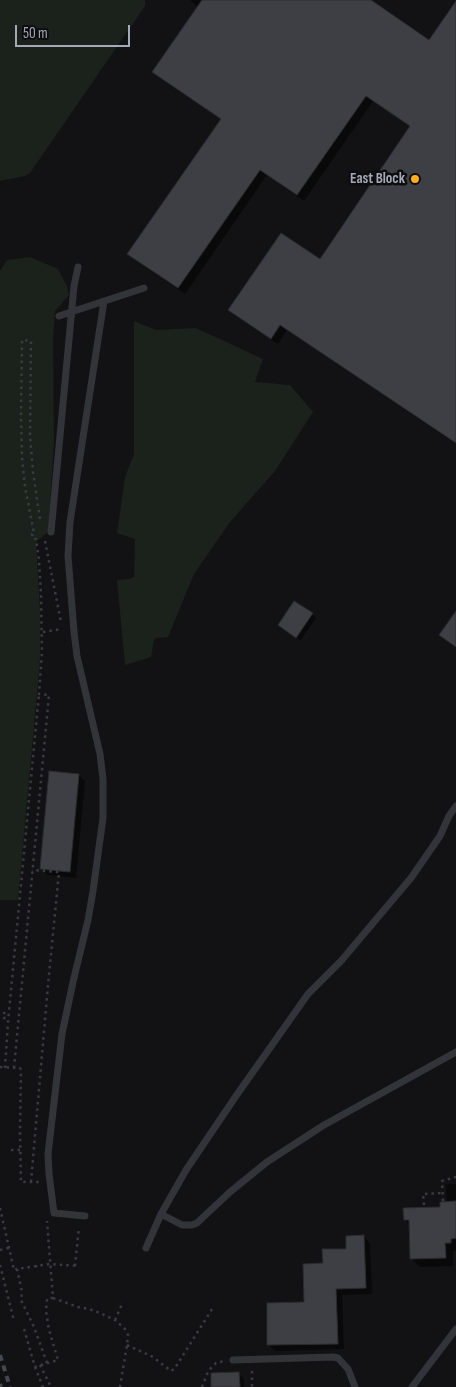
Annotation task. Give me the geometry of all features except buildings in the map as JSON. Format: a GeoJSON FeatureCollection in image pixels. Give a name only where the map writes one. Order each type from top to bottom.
{"type":"FeatureCollection","features":[{"type":"Feature","properties":{"kind":"lane"},"geometry":{"type":"LineString","coordinates":[[51,532],[71,312],[78,267]]}},
{"type":"Feature","properties":{"kind":"lane"},"geometry":{"type":"LineString","coordinates":[[59,316],[144,288]]}},
{"type":"Feature","properties":{"kind":"lane"},"geometry":{"type":"LineString","coordinates":[[85,1216],[54,1213],[48,1154],[62,1034],[88,920],[103,818],[100,754],[76,648],[68,556],[70,522],[104,301]]}},
{"type":"Feature","properties":{"kind":"lane"},"geometry":{"type":"LineString","coordinates":[[146,1248],[161,1214],[192,1162],[308,994],[341,962],[411,878],[440,836],[456,806]]}},
{"type":"Feature","properties":{"kind":"lane"},"geometry":{"type":"LineString","coordinates":[[161,1214],[182,1225],[197,1223],[230,1192],[267,1162],[324,1126],[456,1052]]}},
{"type":"Feature","properties":{"kind":"lane"},"geometry":{"type":"LineString","coordinates":[[412,1387],[456,1328]]}},
{"type":"Feature","properties":{"kind":"lane"},"geometry":{"type":"LineString","coordinates":[[233,1360],[338,1358],[348,1369],[355,1387]]}},
{"type":"Feature","properties":{"kind":"path"},"geometry":{"type":"LineString","coordinates":[[5,1068],[8,1018],[42,665],[41,580],[36,539],[33,539],[32,534],[34,534],[23,465],[21,414],[22,340],[31,341],[30,435],[32,472],[40,520]]}},
{"type":"Feature","properties":{"kind":"path"},"geometry":{"type":"LineString","coordinates":[[42,632],[62,629],[44,537]]}},
{"type":"Feature","properties":{"kind":"path"},"geometry":{"type":"LineString","coordinates":[[14,1068],[49,695],[39,694]]}},
{"type":"Feature","properties":{"kind":"path"},"geometry":{"type":"LineString","coordinates":[[31,1182],[59,872],[32,870]]}},
{"type":"Feature","properties":{"kind":"path"},"geometry":{"type":"LineString","coordinates":[[4,1012],[9,1013]]}},
{"type":"Feature","properties":{"kind":"path"},"geometry":{"type":"LineString","coordinates":[[3,1018],[8,1018]]}},
{"type":"Feature","properties":{"kind":"path"},"geometry":{"type":"LineString","coordinates":[[0,1067],[20,1068],[22,1072],[21,1182],[44,1182]]}},
{"type":"Feature","properties":{"kind":"path"},"geometry":{"type":"LineString","coordinates":[[13,1151],[20,1150]]}},
{"type":"Feature","properties":{"kind":"path"},"geometry":{"type":"LineString","coordinates":[[443,1201],[442,1181],[456,1177]]}},
{"type":"Feature","properties":{"kind":"path"},"geometry":{"type":"LineString","coordinates":[[424,1205],[423,1194],[442,1193]]}},
{"type":"Feature","properties":{"kind":"path"},"geometry":{"type":"LineString","coordinates":[[0,1208],[14,1270],[50,1264],[76,1266],[79,1227]]}},
{"type":"Feature","properties":{"kind":"path"},"geometry":{"type":"LineString","coordinates":[[47,1216],[52,1298]]}},
{"type":"Feature","properties":{"kind":"path"},"geometry":{"type":"LineString","coordinates":[[0,1250],[9,1248]]}},
{"type":"Feature","properties":{"kind":"path"},"geometry":{"type":"LineString","coordinates":[[0,1265],[14,1321]]}},
{"type":"Feature","properties":{"kind":"path"},"geometry":{"type":"LineString","coordinates":[[36,1265],[36,1270]]}},
{"type":"Feature","properties":{"kind":"path"},"geometry":{"type":"LineString","coordinates":[[17,1269],[22,1292],[21,1300],[34,1327],[47,1363]]}},
{"type":"Feature","properties":{"kind":"path"},"geometry":{"type":"LineString","coordinates":[[35,1367],[58,1360],[49,1330],[46,1310],[46,1300],[52,1298],[89,1309],[115,1320],[127,1332],[127,1345],[120,1387]]}},
{"type":"Feature","properties":{"kind":"path"},"geometry":{"type":"LineString","coordinates":[[115,1320],[122,1304],[120,1303]]}},
{"type":"Feature","properties":{"kind":"path"},"geometry":{"type":"LineString","coordinates":[[127,1345],[153,1357],[171,1372],[214,1306]]}},
{"type":"Feature","properties":{"kind":"path"},"geometry":{"type":"LineString","coordinates":[[24,1329],[43,1387]]}},
{"type":"Feature","properties":{"kind":"path"},"geometry":{"type":"LineString","coordinates":[[252,1359],[252,1387]]}},
{"type":"Feature","properties":{"kind":"path"},"geometry":{"type":"LineString","coordinates":[[202,1387],[207,1374],[216,1363],[233,1360]]}},
{"type":"Feature","properties":{"kind":"path"},"geometry":{"type":"LineString","coordinates":[[40,1365],[50,1387]]}},
{"type":"Feature","properties":{"kind":"shaded area"},"geometry":{"type":"Polygon","coordinates":[[[0,0],[145,0],[145,6],[30,173],[25,176],[0,181],[0,0]]]}},
{"type":"Feature","properties":{"kind":"shaded area"},"geometry":{"type":"Polygon","coordinates":[[[30,257],[58,269],[67,286],[69,295],[55,311],[53,339],[54,442],[48,532],[36,542],[40,612],[40,660],[18,900],[0,900],[0,271],[7,260],[30,257]]]}},
{"type":"Feature","properties":{"kind":"shaded area"},"geometry":{"type":"Polygon","coordinates":[[[134,321],[156,330],[196,328],[263,359],[255,382],[290,385],[313,412],[275,471],[230,522],[194,574],[168,637],[156,638],[154,640],[151,657],[125,665],[117,580],[134,577],[135,539],[117,533],[125,477],[134,454],[134,321]]]}},
{"type":"Feature","properties":{"kind":"railway"},"geometry":{"type":"LineString","coordinates":[[0,1355],[10,1387]]}},
{"type":"Feature","properties":{"kind":"place","name":"East Block"},"geometry":{"type":"Point","coordinates":[415,179]}}]}
